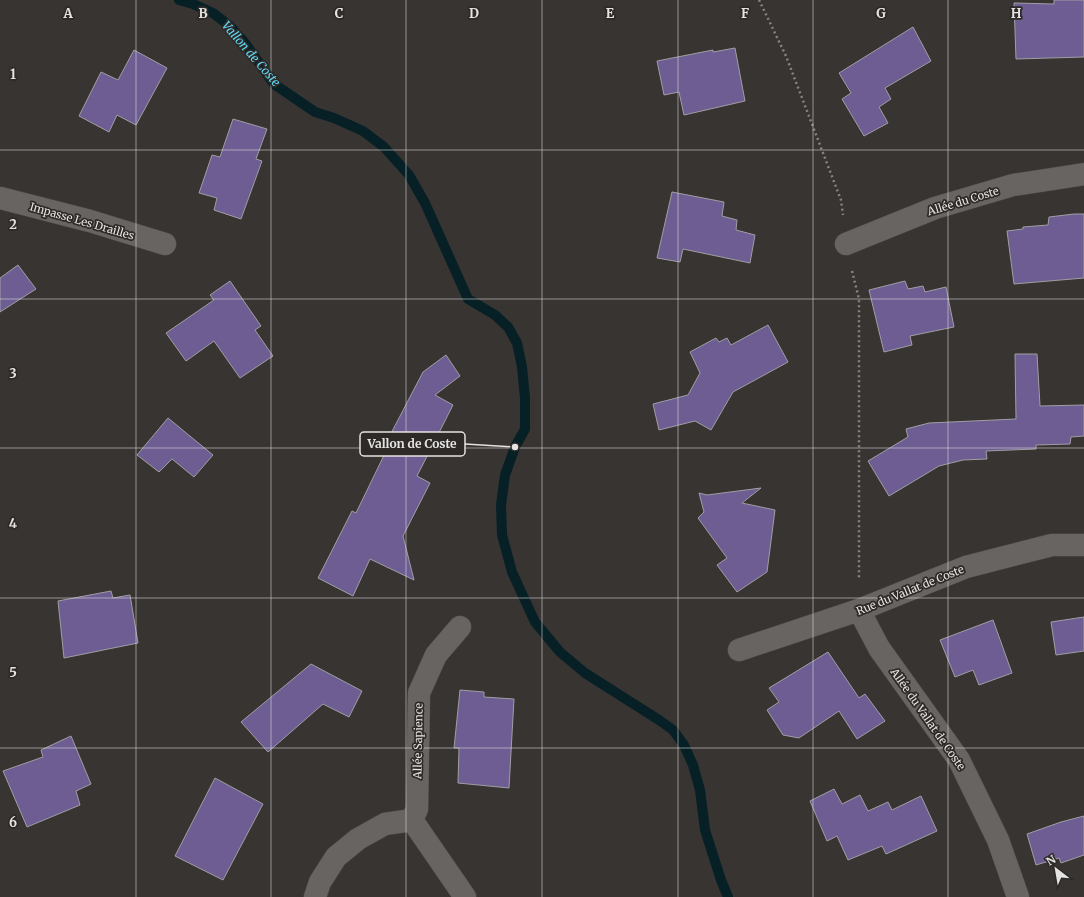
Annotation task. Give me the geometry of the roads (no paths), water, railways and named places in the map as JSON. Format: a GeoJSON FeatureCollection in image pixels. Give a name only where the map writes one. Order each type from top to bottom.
{"type":"FeatureCollection","features":[{"type":"Feature","properties":{"kind":"street","name":"Allée du Coste"},"geometry":{"type":"LineString","coordinates":[[846,244],[935,208],[1013,185],[1084,174]]}},
{"type":"Feature","properties":{"kind":"street","name":"Impasse Les Drailles"},"geometry":{"type":"LineString","coordinates":[[0,198],[90,221],[165,244]]}},
{"type":"Feature","properties":{"kind":"street","name":"Rue du Vallat de Coste"},"geometry":{"type":"LineString","coordinates":[[739,650],[859,610],[966,567],[1052,546],[1084,545]]}},
{"type":"Feature","properties":{"kind":"street","name":"Allée du Vallat de Coste"},"geometry":{"type":"LineString","coordinates":[[859,610],[879,648],[959,760],[998,840],[1018,897]]}},
{"type":"Feature","properties":{"kind":"street","name":"Allée Sapience"},"geometry":{"type":"LineString","coordinates":[[412,820],[417,809],[419,693],[436,655],[460,627]]}},
{"type":"Feature","properties":{"kind":"street"},"geometry":{"type":"LineString","coordinates":[[315,897],[320,882],[336,857],[358,838],[385,824],[412,820],[465,897]]}},
{"type":"Feature","properties":{"kind":"waterway","name":"Vallon de Coste"},"geometry":{"type":"LineString","coordinates":[[179,0],[193,4],[213,13],[230,26],[245,43],[274,84],[315,112],[334,118],[363,131],[384,147],[409,175],[425,203],[468,299],[495,315],[508,327],[517,343],[522,367],[525,398],[525,429],[515,447],[505,475],[501,505],[502,535],[512,572],[535,622],[560,652],[585,673],[673,730],[684,745],[693,765],[700,790],[705,830],[728,897]]}},
{"type":"Feature","properties":{"kind":"place","name":"Vallon de Coste"},"geometry":{"type":"Point","coordinates":[515,447]}}]}
